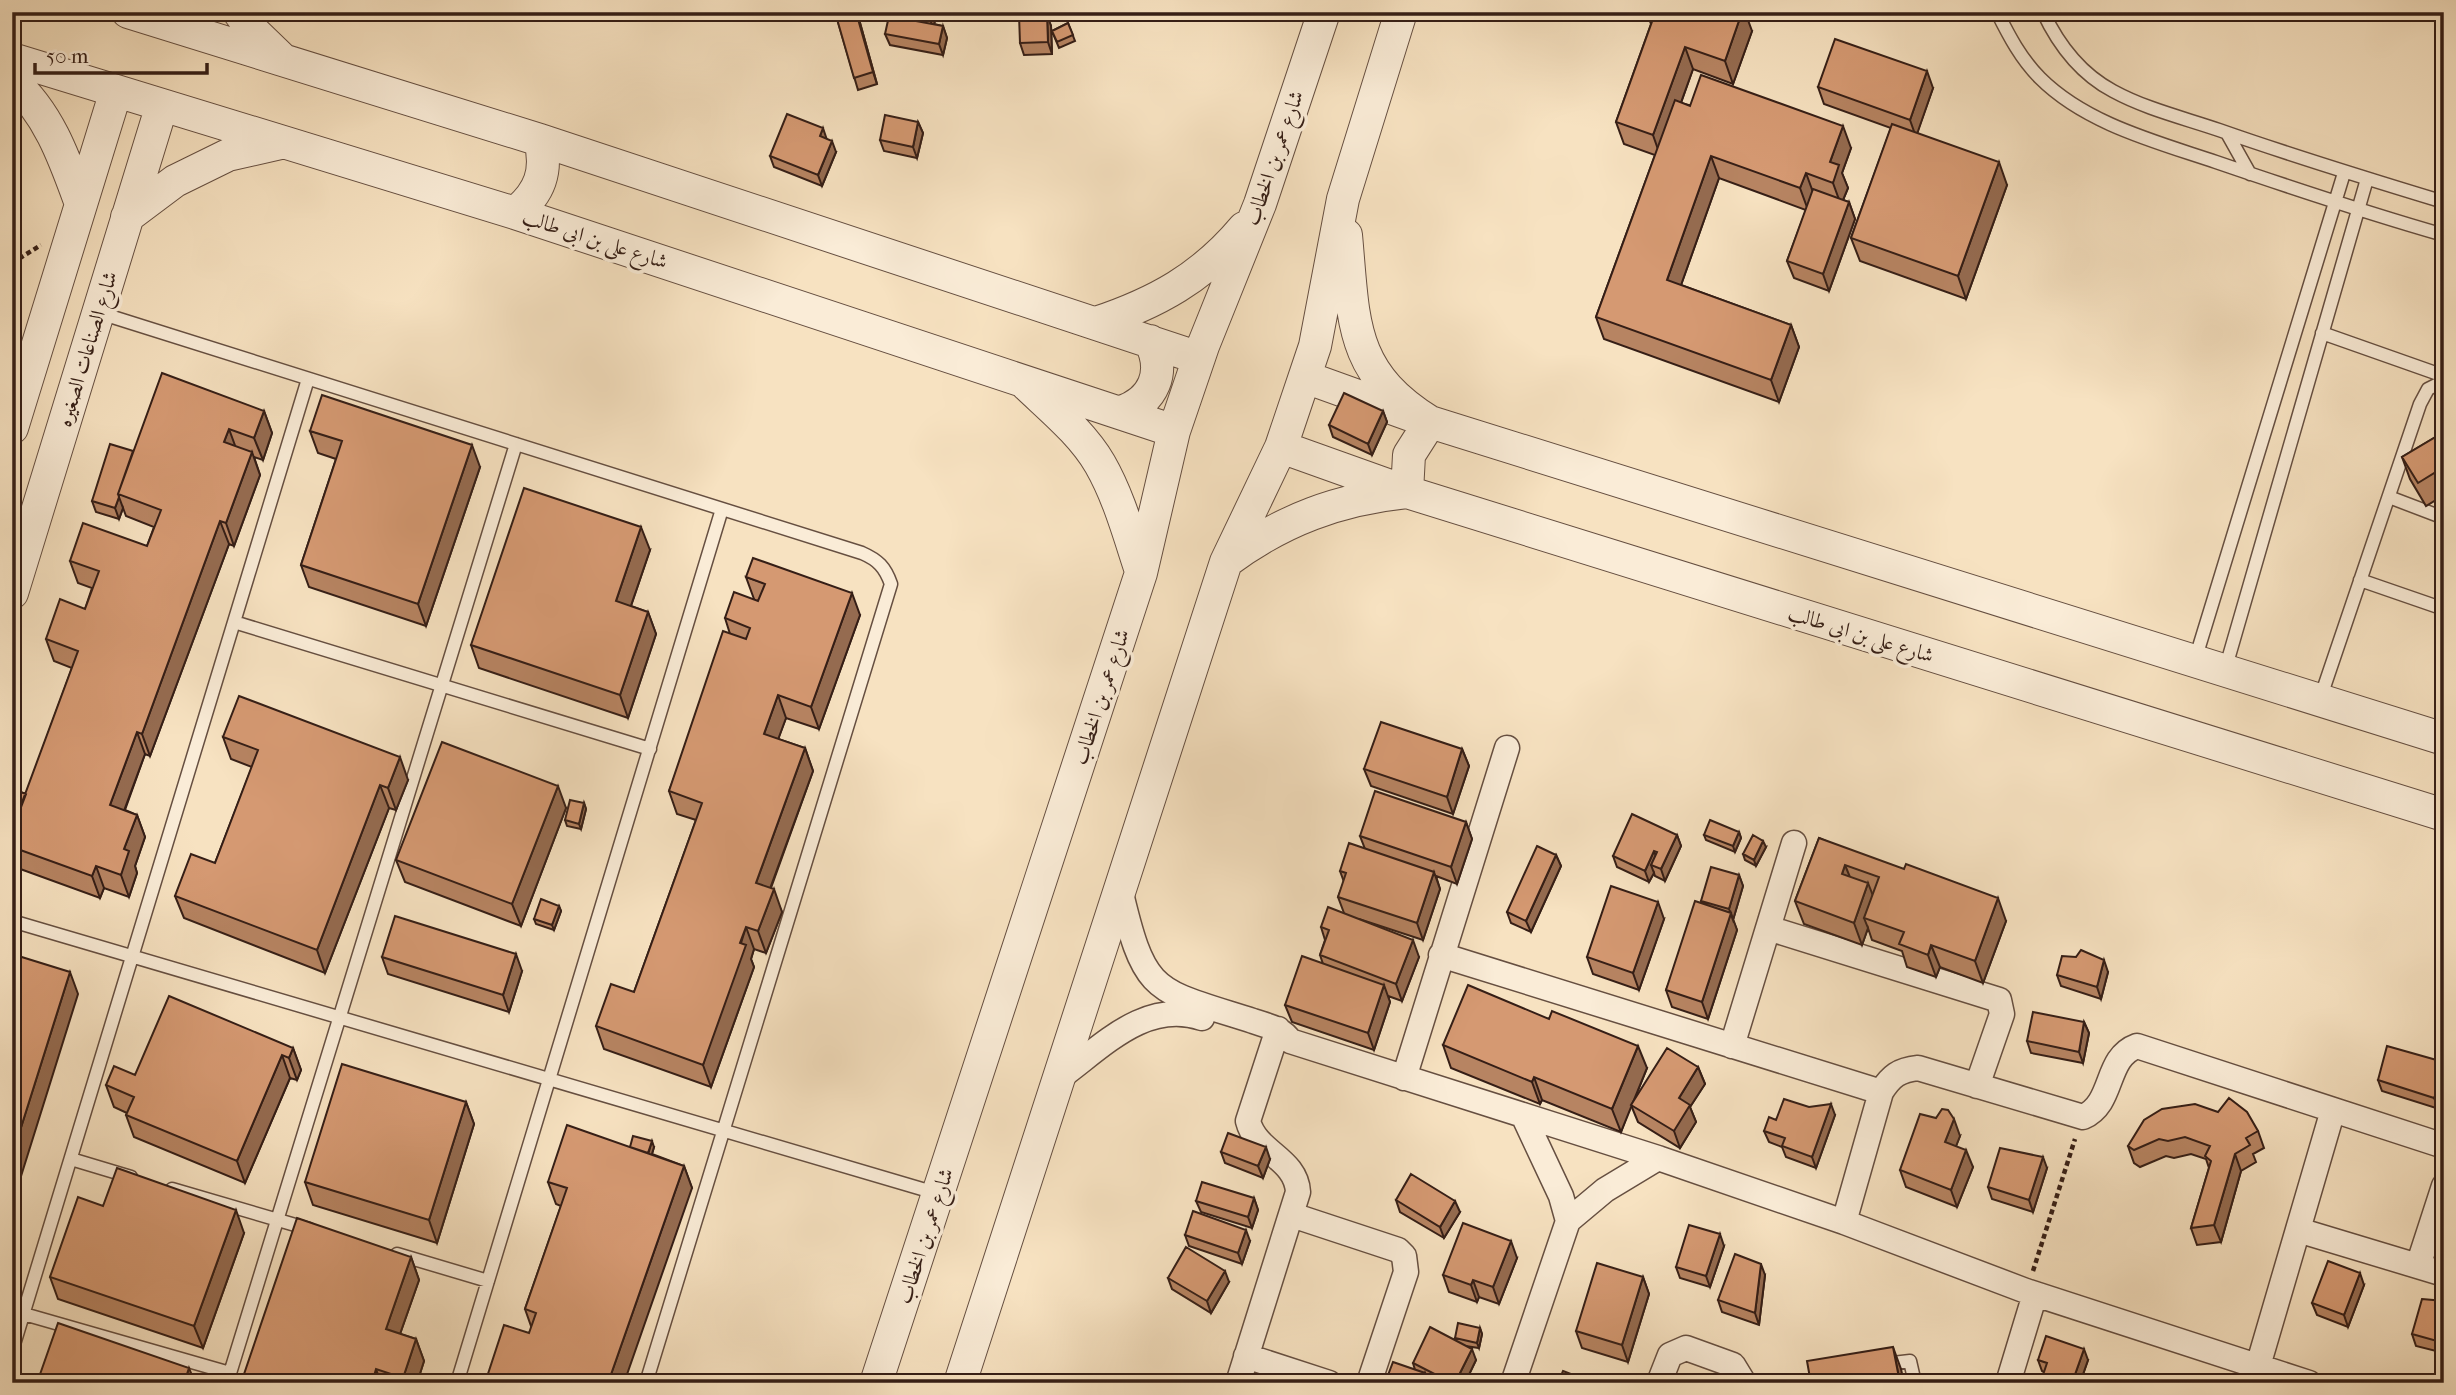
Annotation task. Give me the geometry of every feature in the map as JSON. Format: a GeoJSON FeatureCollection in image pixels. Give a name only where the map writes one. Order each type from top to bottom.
{"type":"FeatureCollection","features":[{"type":"Feature","properties":{"kind":"street"},"geometry":{"type":"LineString","coordinates":[[128,12],[288,64],[540,139],[1199,358]]}},
{"type":"Feature","properties":{"kind":"street"},"geometry":{"type":"LineString","coordinates":[[239,12],[261,40],[288,64]]}},
{"type":"Feature","properties":{"kind":"street","name":"شارع عمر بن الخطاب"},"geometry":{"type":"LineString","coordinates":[[876,1383],[1141,573],[1174,431],[1199,358],[1260,204],[1324,12]]}},
{"type":"Feature","properties":{"kind":"street"},"geometry":{"type":"LineString","coordinates":[[960,1383],[1226,562],[1281,447],[1315,346],[1343,199],[1401,12]]}},
{"type":"Feature","properties":{"kind":"street","name":"شارع على بن ابى طالب"},"geometry":{"type":"LineString","coordinates":[[12,60],[515,213],[1174,431]]}},
{"type":"Feature","properties":{"kind":"street"},"geometry":{"type":"LineString","coordinates":[[12,80],[24,91],[60,144],[81,204]]}},
{"type":"Feature","properties":{"kind":"street"},"geometry":{"type":"LineString","coordinates":[[12,428],[116,91]]}},
{"type":"Feature","properties":{"kind":"street","name":"شارع الصناعات الصغيره"},"geometry":{"type":"LineString","coordinates":[[12,593],[162,105]]}},
{"type":"Feature","properties":{"kind":"street"},"geometry":{"type":"LineString","coordinates":[[515,213],[538,189],[544,164],[540,139]]}},
{"type":"Feature","properties":{"kind":"street"},"geometry":{"type":"LineString","coordinates":[[127,217],[175,181],[228,155],[285,142]]}},
{"type":"Feature","properties":{"kind":"street"},"geometry":{"type":"LineString","coordinates":[[1343,199],[1354,313],[1361,347],[1377,378],[1400,404],[1430,422]]}},
{"type":"Feature","properties":{"kind":"street"},"geometry":{"type":"LineString","coordinates":[[1096,323],[1158,300],[1183,286],[1226,249],[1260,204]]}},
{"type":"Feature","properties":{"kind":"street"},"geometry":{"type":"LineString","coordinates":[[1121,412],[1142,402],[1155,384],[1158,362],[1150,341]]}},
{"type":"Feature","properties":{"kind":"street"},"geometry":{"type":"LineString","coordinates":[[1305,377],[1430,422],[2444,739]]}},
{"type":"Feature","properties":{"kind":"street"},"geometry":{"type":"LineString","coordinates":[[1020,378],[1063,419],[1099,462],[1123,516],[1141,573]]}},
{"type":"Feature","properties":{"kind":"street"},"geometry":{"type":"LineString","coordinates":[[1226,562],[1269,532],[1320,509],[1348,500],[1407,492],[1409,455],[1430,422]]}},
{"type":"Feature","properties":{"kind":"street","name":"شارع على بن ابى طالب"},"geometry":{"type":"LineString","coordinates":[[1281,447],[1407,492],[2444,815]]}},
{"type":"Feature","properties":{"kind":"street"},"geometry":{"type":"LineString","coordinates":[[1404,1077],[1507,748]]}},
{"type":"Feature","properties":{"kind":"street"},"geometry":{"type":"LineString","coordinates":[[1732,1046],[1794,843]]}},
{"type":"Feature","properties":{"kind":"street"},"geometry":{"type":"LineString","coordinates":[[1120,889],[1133,942],[1148,973],[1173,995],[1203,1012],[1658,1158],[1844,1222],[2031,1293],[2309,1383]]}},
{"type":"Feature","properties":{"kind":"street"},"geometry":{"type":"LineString","coordinates":[[1768,928],[1999,1000],[2002,1014],[1977,1086]]}},
{"type":"Feature","properties":{"kind":"street"},"geometry":{"type":"LineString","coordinates":[[1441,955],[1881,1092]]}},
{"type":"Feature","properties":{"kind":"street"},"geometry":{"type":"LineString","coordinates":[[1059,1078],[1149,1016],[1203,1012]]}},
{"type":"Feature","properties":{"kind":"street"},"geometry":{"type":"LineString","coordinates":[[1238,1383],[1298,1192],[1293,1171],[1251,1134],[1248,1121],[1280,1038]]}},
{"type":"Feature","properties":{"kind":"street"},"geometry":{"type":"LineString","coordinates":[[1844,1222],[1881,1092],[1889,1079],[1902,1070],[1918,1068],[2082,1117],[2095,1112],[2103,1101],[2118,1060],[2125,1051],[2137,1046],[2444,1146]]}},
{"type":"Feature","properties":{"kind":"street"},"geometry":{"type":"LineString","coordinates":[[2258,1366],[2333,1110]]}},
{"type":"Feature","properties":{"kind":"street"},"geometry":{"type":"LineString","coordinates":[[1523,1115],[1561,1196],[1568,1221]]}},
{"type":"Feature","properties":{"kind":"street"},"geometry":{"type":"LineString","coordinates":[[1513,1383],[1568,1221],[1605,1190],[1658,1158]]}},
{"type":"Feature","properties":{"kind":"street"},"geometry":{"type":"LineString","coordinates":[[2418,1266],[2444,1186]]}},
{"type":"Feature","properties":{"kind":"street"},"geometry":{"type":"LineString","coordinates":[[1292,1215],[1398,1250],[1404,1256],[1406,1272],[1369,1383]]}},
{"type":"Feature","properties":{"kind":"street"},"geometry":{"type":"LineString","coordinates":[[2298,1230],[2444,1274]]}},
{"type":"Feature","properties":{"kind":"street"},"geometry":{"type":"LineString","coordinates":[[2008,1383],[2031,1293]]}},
{"type":"Feature","properties":{"kind":"street"},"geometry":{"type":"LineString","coordinates":[[1658,1383],[1670,1354],[1686,1348],[1733,1365],[1744,1383]]}},
{"type":"Feature","properties":{"kind":"street"},"geometry":{"type":"LineString","coordinates":[[1246,1356],[1329,1383]]}},
{"type":"Feature","properties":{"kind":"lane"},"geometry":{"type":"LineString","coordinates":[[1997,12],[2013,45],[2041,79],[2076,105],[2134,134],[2334,203],[2444,235]]}},
{"type":"Feature","properties":{"kind":"lane"},"geometry":{"type":"LineString","coordinates":[[2043,12],[2054,36],[2080,67],[2112,90],[2344,173],[2444,202]]}},
{"type":"Feature","properties":{"kind":"lane"},"geometry":{"type":"LineString","coordinates":[[2227,133],[2250,174]]}},
{"type":"Feature","properties":{"kind":"lane"},"geometry":{"type":"LineString","coordinates":[[2195,660],[2344,173]]}},
{"type":"Feature","properties":{"kind":"lane"},"geometry":{"type":"LineString","coordinates":[[2224,670],[2367,179]]}},
{"type":"Feature","properties":{"kind":"lane"},"geometry":{"type":"LineString","coordinates":[[98,313],[876,559],[886,569],[891,584],[646,1383]]}},
{"type":"Feature","properties":{"kind":"lane"},"geometry":{"type":"LineString","coordinates":[[2322,333],[2444,379]]}},
{"type":"Feature","properties":{"kind":"lane"},"geometry":{"type":"LineString","coordinates":[[12,1351],[308,379]]}},
{"type":"Feature","properties":{"kind":"lane"},"geometry":{"type":"LineString","coordinates":[[2320,700],[2423,396],[2444,379]]}},
{"type":"Feature","properties":{"kind":"lane"},"geometry":{"type":"LineString","coordinates":[[24,1314],[228,1378],[516,444]]}},
{"type":"Feature","properties":{"kind":"lane"},"geometry":{"type":"LineString","coordinates":[[2389,497],[2444,518]]}},
{"type":"Feature","properties":{"kind":"lane"},"geometry":{"type":"LineString","coordinates":[[457,1383],[722,509]]}},
{"type":"Feature","properties":{"kind":"lane"},"geometry":{"type":"LineString","coordinates":[[2360,580],[2444,609]]}},
{"type":"Feature","properties":{"kind":"lane"},"geometry":{"type":"LineString","coordinates":[[234,622],[650,749]]}},
{"type":"Feature","properties":{"kind":"lane"},"geometry":{"type":"LineString","coordinates":[[12,920],[940,1194]]}},
{"type":"Feature","properties":{"kind":"lane"},"geometry":{"type":"LineString","coordinates":[[71,1159],[317,1231]]}},
{"type":"Feature","properties":{"kind":"lane"},"geometry":{"type":"LineString","coordinates":[[383,1250],[488,1281]]}},
{"type":"Feature","properties":{"kind":"lane"},"geometry":{"type":"LineString","coordinates":[[1865,1368],[1906,1360],[1912,1365],[1915,1383]]}},
{"type":"Feature","properties":{"kind":"path"},"geometry":{"type":"LineString","coordinates":[[2031,1293],[2082,1117]]}},
{"type":"Feature","properties":{"kind":"building"},"geometry":{"type":"Polygon","coordinates":[[[835,12],[856,12],[873,72],[854,78],[835,12]]]}},
{"type":"Feature","properties":{"kind":"building"},"geometry":{"type":"Polygon","coordinates":[[[1647,12],[1742,12],[1725,61],[1685,47],[1653,135],[1616,122],[1654,16],[1647,12]]]}},
{"type":"Feature","properties":{"kind":"building"},"geometry":{"type":"Polygon","coordinates":[[[1047,14],[1048,42],[1020,43],[1019,15],[1047,14]]]}},
{"type":"Feature","properties":{"kind":"building"},"geometry":{"type":"Polygon","coordinates":[[[889,16],[943,26],[939,44],[885,34],[889,16]]]}},
{"type":"Feature","properties":{"kind":"building"},"geometry":{"type":"Polygon","coordinates":[[[1068,23],[1073,35],[1057,42],[1052,31],[1068,23]]]}},
{"type":"Feature","properties":{"kind":"building"},"geometry":{"type":"Polygon","coordinates":[[[1835,39],[1927,71],[1910,120],[1818,87],[1835,39]]]}},
{"type":"Feature","properties":{"kind":"building"},"geometry":{"type":"Polygon","coordinates":[[[1701,75],[1843,126],[1830,162],[1839,165],[1833,183],[1806,173],[1800,188],[1711,156],[1667,280],[1791,325],[1771,380],[1596,317],[1675,100],[1690,106],[1701,75]]]}},
{"type":"Feature","properties":{"kind":"building"},"geometry":{"type":"Polygon","coordinates":[[[787,114],[823,128],[820,136],[832,141],[818,175],[770,156],[787,114]]]}},
{"type":"Feature","properties":{"kind":"building"},"geometry":{"type":"Polygon","coordinates":[[[885,115],[918,122],[913,147],[880,140],[885,115]]]}},
{"type":"Feature","properties":{"kind":"building"},"geometry":{"type":"Polygon","coordinates":[[[1892,124],[1999,162],[1958,276],[1851,238],[1892,124]]]}},
{"type":"Feature","properties":{"kind":"building"},"geometry":{"type":"Polygon","coordinates":[[[1813,189],[1849,202],[1823,274],[1787,261],[1813,189]]]}},
{"type":"Feature","properties":{"kind":"building"},"geometry":{"type":"Polygon","coordinates":[[[162,373],[264,411],[254,438],[229,429],[224,442],[252,452],[226,523],[220,521],[142,734],[137,732],[110,805],[137,815],[124,849],[129,851],[121,875],[96,866],[92,876],[12,847],[12,823],[14,824],[78,651],[46,639],[60,599],[85,609],[99,571],[70,561],[83,523],[147,546],[161,510],[118,494],[162,373]]]}},
{"type":"Feature","properties":{"kind":"building"},"geometry":{"type":"Polygon","coordinates":[[[1344,393],[1383,411],[1368,444],[1329,425],[1344,393]]]}},
{"type":"Feature","properties":{"kind":"building"},"geometry":{"type":"Polygon","coordinates":[[[322,395],[472,445],[418,604],[301,565],[342,441],[310,431],[322,395]]]}},
{"type":"Feature","properties":{"kind":"building"},"geometry":{"type":"Polygon","coordinates":[[[2444,432],[2444,486],[2436,472],[2418,483],[2402,457],[2444,432]]]}},
{"type":"Feature","properties":{"kind":"building"},"geometry":{"type":"Polygon","coordinates":[[[110,444],[133,451],[115,508],[92,501],[110,444]]]}},
{"type":"Feature","properties":{"kind":"building"},"geometry":{"type":"Polygon","coordinates":[[[524,488],[641,527],[616,601],[648,612],[620,695],[471,645],[524,488]]]}},
{"type":"Feature","properties":{"kind":"building"},"geometry":{"type":"Polygon","coordinates":[[[753,558],[852,593],[811,707],[778,695],[764,734],[805,748],[756,883],[774,889],[758,931],[746,927],[740,943],[746,945],[703,1065],[596,1026],[611,984],[634,992],[702,803],[669,791],[723,631],[746,639],[750,628],[725,618],[734,592],[758,601],[765,584],[746,577],[753,558]]]}},
{"type":"Feature","properties":{"kind":"building"},"geometry":{"type":"Polygon","coordinates":[[[239,696],[400,757],[388,788],[380,785],[317,950],[175,896],[191,854],[215,863],[258,750],[223,737],[239,696]]]}},
{"type":"Feature","properties":{"kind":"building"},"geometry":{"type":"Polygon","coordinates":[[[1381,722],[1462,749],[1447,797],[1364,769],[1381,722]]]}},
{"type":"Feature","properties":{"kind":"building"},"geometry":{"type":"Polygon","coordinates":[[[442,742],[558,786],[512,904],[396,860],[442,742]]]}},
{"type":"Feature","properties":{"kind":"building"},"geometry":{"type":"Polygon","coordinates":[[[12,789],[26,794],[18,815],[12,813],[12,789]]]}},
{"type":"Feature","properties":{"kind":"building"},"geometry":{"type":"Polygon","coordinates":[[[1375,791],[1466,822],[1451,867],[1360,836],[1375,791]]]}},
{"type":"Feature","properties":{"kind":"building"},"geometry":{"type":"Polygon","coordinates":[[[570,800],[584,803],[579,824],[565,820],[570,800]]]}},
{"type":"Feature","properties":{"kind":"building"},"geometry":{"type":"Polygon","coordinates":[[[1632,814],[1677,835],[1661,869],[1651,865],[1657,852],[1654,851],[1645,871],[1613,856],[1632,814]]]}},
{"type":"Feature","properties":{"kind":"building"},"geometry":{"type":"Polygon","coordinates":[[[1710,820],[1739,832],[1733,846],[1704,835],[1710,820]]]}},
{"type":"Feature","properties":{"kind":"building"},"geometry":{"type":"Polygon","coordinates":[[[1753,835],[1763,841],[1754,860],[1743,854],[1753,835]]]}},
{"type":"Feature","properties":{"kind":"building"},"geometry":{"type":"Polygon","coordinates":[[[1819,838],[1904,869],[1906,864],[1998,898],[1975,961],[1931,945],[1928,955],[1899,944],[1904,932],[1864,918],[1879,877],[1845,865],[1842,874],[1868,883],[1854,923],[1795,901],[1819,838]]]}},
{"type":"Feature","properties":{"kind":"building"},"geometry":{"type":"Polygon","coordinates":[[[1349,843],[1434,872],[1417,923],[1338,897],[1346,873],[1340,871],[1349,843]]]}},
{"type":"Feature","properties":{"kind":"building"},"geometry":{"type":"Polygon","coordinates":[[[1537,846],[1556,855],[1526,921],[1507,912],[1537,846]]]}},
{"type":"Feature","properties":{"kind":"building"},"geometry":{"type":"Polygon","coordinates":[[[1711,867],[1739,875],[1729,909],[1701,901],[1711,867]]]}},
{"type":"Feature","properties":{"kind":"building"},"geometry":{"type":"Polygon","coordinates":[[[1611,886],[1658,902],[1633,973],[1587,957],[1611,886]]]}},
{"type":"Feature","properties":{"kind":"building"},"geometry":{"type":"Polygon","coordinates":[[[541,899],[559,906],[552,925],[534,919],[541,899]]]}},
{"type":"Feature","properties":{"kind":"building"},"geometry":{"type":"Polygon","coordinates":[[[1695,901],[1731,913],[1702,1002],[1666,990],[1695,901]]]}},
{"type":"Feature","properties":{"kind":"building"},"geometry":{"type":"Polygon","coordinates":[[[1328,907],[1413,940],[1396,984],[1320,955],[1329,930],[1321,927],[1328,907]]]}},
{"type":"Feature","properties":{"kind":"building"},"geometry":{"type":"Polygon","coordinates":[[[395,916],[516,954],[503,995],[382,957],[395,916]]]}},
{"type":"Feature","properties":{"kind":"building"},"geometry":{"type":"Polygon","coordinates":[[[2081,950],[2104,960],[2097,987],[2057,975],[2062,956],[2076,957],[2081,950]]]}},
{"type":"Feature","properties":{"kind":"building"},"geometry":{"type":"Polygon","coordinates":[[[12,954],[70,972],[12,1156],[12,954]]]}},
{"type":"Feature","properties":{"kind":"building"},"geometry":{"type":"Polygon","coordinates":[[[1302,956],[1384,985],[1368,1033],[1285,1005],[1302,956]]]}},
{"type":"Feature","properties":{"kind":"building"},"geometry":{"type":"Polygon","coordinates":[[[1468,985],[1549,1019],[1552,1011],[1638,1046],[1612,1109],[1534,1077],[1532,1082],[1443,1045],[1468,985]]]}},
{"type":"Feature","properties":{"kind":"building"},"geometry":{"type":"Polygon","coordinates":[[[169,996],[293,1048],[289,1058],[282,1055],[237,1161],[126,1115],[134,1097],[106,1085],[114,1066],[135,1075],[169,996]]]}},
{"type":"Feature","properties":{"kind":"building"},"geometry":{"type":"Polygon","coordinates":[[[2033,1012],[2084,1022],[2079,1052],[2027,1041],[2033,1012]]]}},
{"type":"Feature","properties":{"kind":"building"},"geometry":{"type":"Polygon","coordinates":[[[2387,1046],[2440,1061],[2436,1073],[2444,1075],[2444,1079],[2434,1098],[2378,1080],[2387,1046]]]}},
{"type":"Feature","properties":{"kind":"building"},"geometry":{"type":"Polygon","coordinates":[[[1667,1048],[1698,1067],[1679,1098],[1690,1105],[1674,1131],[1631,1105],[1667,1048]]]}},
{"type":"Feature","properties":{"kind":"building"},"geometry":{"type":"Polygon","coordinates":[[[342,1064],[466,1102],[429,1220],[305,1182],[342,1064]]]}},
{"type":"Feature","properties":{"kind":"building"},"geometry":{"type":"Polygon","coordinates":[[[2229,1098],[2247,1112],[2258,1131],[2246,1138],[2250,1145],[2235,1154],[2214,1225],[2191,1228],[2211,1161],[2205,1156],[2210,1146],[2185,1137],[2168,1141],[2159,1139],[2134,1150],[2128,1146],[2144,1120],[2162,1109],[2195,1104],[2218,1112],[2229,1098]]]}},
{"type":"Feature","properties":{"kind":"building"},"geometry":{"type":"Polygon","coordinates":[[[1784,1099],[1809,1107],[1831,1104],[1812,1157],[1782,1146],[1785,1138],[1764,1131],[1769,1117],[1776,1120],[1784,1099]]]}},
{"type":"Feature","properties":{"kind":"building"},"geometry":{"type":"Polygon","coordinates":[[[1942,1109],[1948,1110],[1954,1119],[1945,1142],[1966,1150],[1951,1190],[1900,1170],[1920,1114],[1936,1118],[1942,1109]]]}},
{"type":"Feature","properties":{"kind":"building"},"geometry":{"type":"Polygon","coordinates":[[[567,1125],[684,1166],[608,1383],[485,1383],[504,1325],[529,1333],[536,1313],[525,1309],[567,1188],[548,1182],[567,1125]]]}},
{"type":"Feature","properties":{"kind":"building"},"geometry":{"type":"Polygon","coordinates":[[[1228,1133],[1266,1147],[1258,1166],[1221,1152],[1228,1133]]]}},
{"type":"Feature","properties":{"kind":"building"},"geometry":{"type":"Polygon","coordinates":[[[633,1136],[652,1141],[648,1153],[630,1147],[633,1136]]]}},
{"type":"Feature","properties":{"kind":"building"},"geometry":{"type":"Polygon","coordinates":[[[2000,1148],[2043,1157],[2029,1200],[1988,1187],[2000,1148]]]}},
{"type":"Feature","properties":{"kind":"building"},"geometry":{"type":"Polygon","coordinates":[[[117,1168],[236,1210],[194,1326],[50,1277],[78,1197],[103,1206],[117,1168]]]}},
{"type":"Feature","properties":{"kind":"building"},"geometry":{"type":"Polygon","coordinates":[[[1411,1174],[1455,1201],[1440,1227],[1396,1200],[1411,1174]]]}},
{"type":"Feature","properties":{"kind":"building"},"geometry":{"type":"Polygon","coordinates":[[[1202,1182],[1254,1198],[1248,1217],[1196,1201],[1202,1182]]]}},
{"type":"Feature","properties":{"kind":"building"},"geometry":{"type":"Polygon","coordinates":[[[1193,1211],[1246,1230],[1238,1253],[1185,1235],[1193,1211]]]}},
{"type":"Feature","properties":{"kind":"building"},"geometry":{"type":"Polygon","coordinates":[[[297,1218],[411,1257],[386,1329],[416,1339],[403,1378],[376,1369],[372,1383],[241,1383],[297,1218]]]}},
{"type":"Feature","properties":{"kind":"building"},"geometry":{"type":"Polygon","coordinates":[[[1463,1223],[1511,1241],[1493,1287],[1473,1280],[1471,1285],[1443,1275],[1463,1223]]]}},
{"type":"Feature","properties":{"kind":"building"},"geometry":{"type":"Polygon","coordinates":[[[1689,1225],[1720,1234],[1706,1276],[1676,1267],[1689,1225]]]}},
{"type":"Feature","properties":{"kind":"building"},"geometry":{"type":"Polygon","coordinates":[[[1186,1247],[1225,1271],[1207,1301],[1168,1278],[1186,1247]]]}},
{"type":"Feature","properties":{"kind":"building"},"geometry":{"type":"Polygon","coordinates":[[[1735,1254],[1761,1264],[1755,1313],[1718,1300],[1735,1254]]]}},
{"type":"Feature","properties":{"kind":"building"},"geometry":{"type":"Polygon","coordinates":[[[2328,1261],[2360,1273],[2344,1315],[2312,1303],[2328,1261]]]}},
{"type":"Feature","properties":{"kind":"building"},"geometry":{"type":"Polygon","coordinates":[[[1597,1263],[1643,1277],[1622,1345],[1576,1331],[1597,1263]]]}},
{"type":"Feature","properties":{"kind":"building"},"geometry":{"type":"Polygon","coordinates":[[[2422,1299],[2444,1301],[2444,1343],[2412,1334],[2422,1299]]]}},
{"type":"Feature","properties":{"kind":"building"},"geometry":{"type":"Polygon","coordinates":[[[58,1323],[189,1368],[184,1383],[37,1383],[58,1323]]]}},
{"type":"Feature","properties":{"kind":"building"},"geometry":{"type":"Polygon","coordinates":[[[1458,1323],[1480,1328],[1477,1343],[1455,1338],[1458,1323]]]}},
{"type":"Feature","properties":{"kind":"building"},"geometry":{"type":"Polygon","coordinates":[[[1430,1327],[1472,1349],[1455,1383],[1413,1363],[1430,1327]]]}},
{"type":"Feature","properties":{"kind":"building"},"geometry":{"type":"Polygon","coordinates":[[[2046,1336],[2084,1349],[2072,1383],[2041,1381],[2047,1363],[2038,1360],[2046,1336]]]}},
{"type":"Feature","properties":{"kind":"building"},"geometry":{"type":"Polygon","coordinates":[[[1893,1347],[1900,1383],[1798,1383],[1798,1380],[1810,1378],[1807,1361],[1893,1347]]]}},
{"type":"Feature","properties":{"kind":"building"},"geometry":{"type":"Polygon","coordinates":[[[1393,1362],[1425,1373],[1422,1383],[1385,1383],[1393,1362]]]}},
{"type":"Feature","properties":{"kind":"building"},"geometry":{"type":"Polygon","coordinates":[[[1563,1371],[1594,1383],[1558,1383],[1563,1371]]]}}]}
